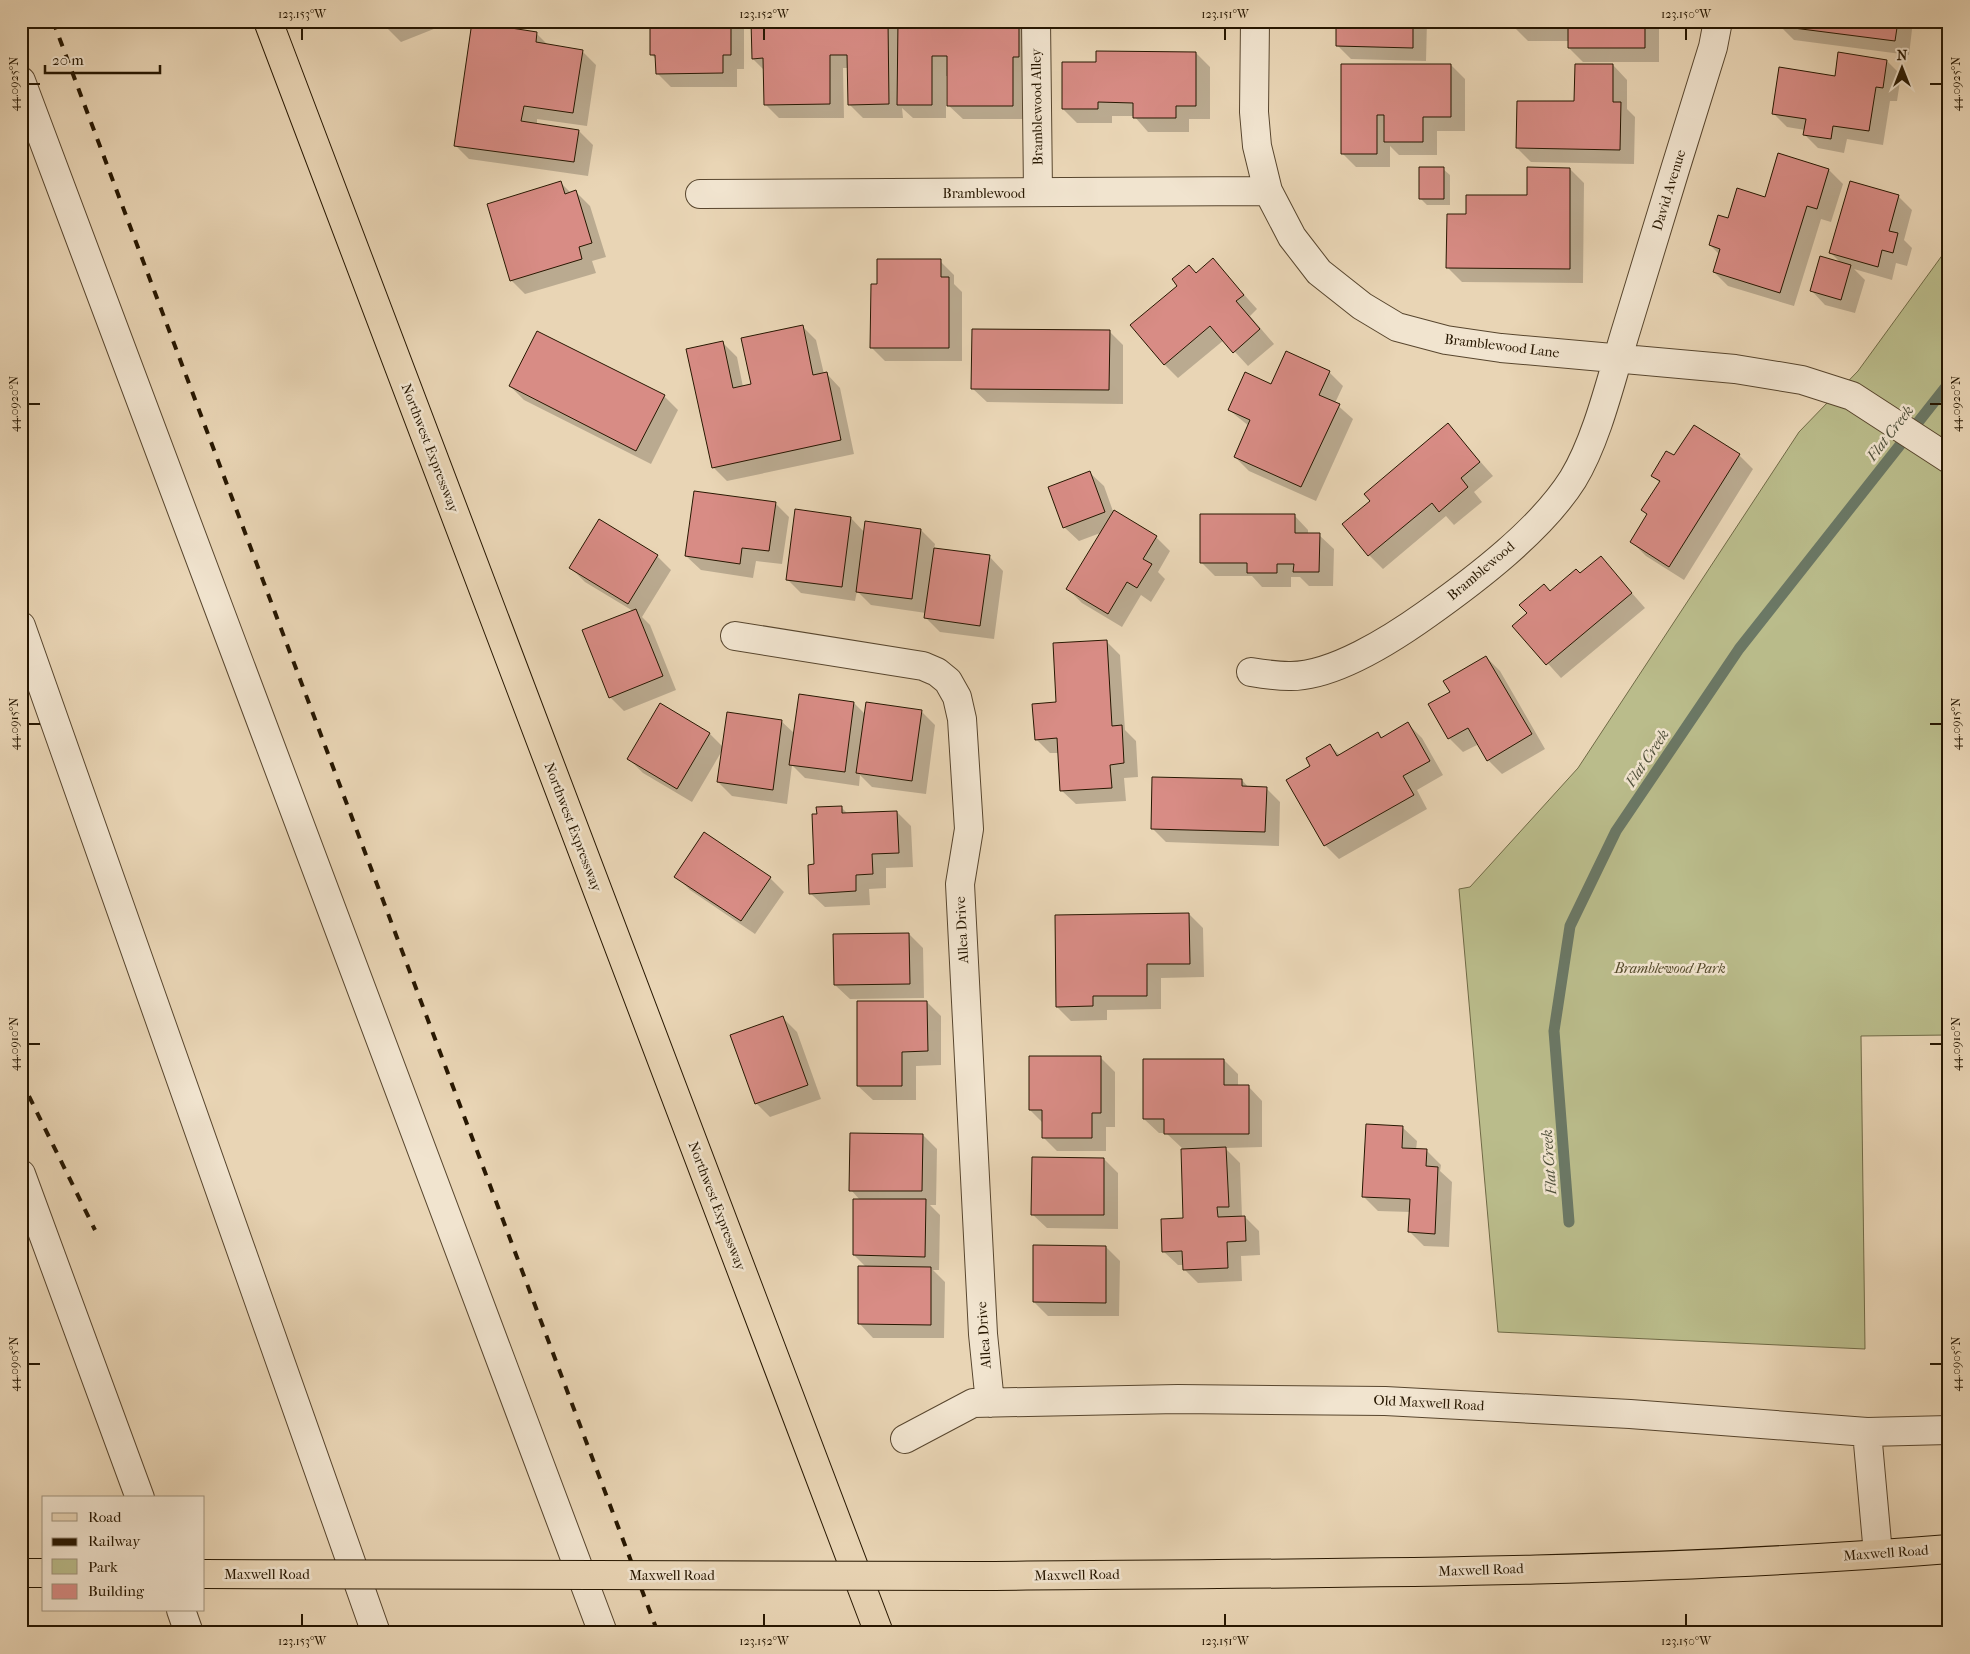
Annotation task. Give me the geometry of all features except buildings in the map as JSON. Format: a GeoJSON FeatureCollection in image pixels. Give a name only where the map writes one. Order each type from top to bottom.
{"type":"FeatureCollection","features":[{"type":"Feature","properties":{"kind":"main road","name":"Northwest Expressway"},"geometry":{"type":"LineString","coordinates":[[268,21],[879,1633]]}},
{"type":"Feature","properties":{"kind":"main road","name":"Maxwell Road"},"geometry":{"type":"LineString","coordinates":[[205,1574],[974,1576],[1403,1572],[1878,1554],[1949,1549]]}},
{"type":"Feature","properties":{"kind":"main road"},"geometry":{"type":"LineString","coordinates":[[21,1573],[42,1573]]}},
{"type":"Feature","properties":{"kind":"street","name":"Bramblewood Alley"},"geometry":{"type":"LineString","coordinates":[[1036,21],[1038,192]]}},
{"type":"Feature","properties":{"kind":"street","name":"Bramblewood Lane"},"geometry":{"type":"LineString","coordinates":[[1255,21],[1254,112],[1257,146],[1268,191],[1292,237],[1320,272],[1362,306],[1397,327],[1446,340],[1501,348],[1735,369],[1811,383],[1852,396],[1949,459]]}},
{"type":"Feature","properties":{"kind":"street","name":"David Avenue"},"geometry":{"type":"LineString","coordinates":[[1618,357],[1713,47],[1718,21]]}},
{"type":"Feature","properties":{"kind":"street"},"geometry":{"type":"LineString","coordinates":[[21,81],[603,1633]]}},
{"type":"Feature","properties":{"kind":"street","name":"Bramblewood"},"geometry":{"type":"LineString","coordinates":[[700,194],[1268,191]]}},
{"type":"Feature","properties":{"kind":"street","name":"Bramblewood"},"geometry":{"type":"LineString","coordinates":[[1251,672],[1291,676],[1338,666],[1396,636],[1457,593],[1491,564],[1545,515],[1572,480],[1588,449],[1618,357]]}},
{"type":"Feature","properties":{"kind":"street"},"geometry":{"type":"LineString","coordinates":[[21,626],[376,1633]]}},
{"type":"Feature","properties":{"kind":"street","name":"Allea Drive"},"geometry":{"type":"LineString","coordinates":[[735,636],[923,666],[938,672],[948,681],[957,697],[962,719],[969,829],[962,867],[961,899],[983,1334],[990,1403]]}},
{"type":"Feature","properties":{"kind":"street"},"geometry":{"type":"LineString","coordinates":[[21,1174],[139,1496]]}},
{"type":"Feature","properties":{"kind":"street","name":"Old Maxwell Road"},"geometry":{"type":"LineString","coordinates":[[905,1438],[969,1404],[1178,1400],[1385,1401],[1630,1414],[1867,1432],[1949,1430]]}},
{"type":"Feature","properties":{"kind":"street"},"geometry":{"type":"LineString","coordinates":[[1867,1432],[1878,1554]]}},
{"type":"Feature","properties":{"kind":"street"},"geometry":{"type":"LineString","coordinates":[[182,1612],[189,1633]]}},
{"type":"Feature","properties":{"kind":"green space","name":"Bramblewood Park"},"geometry":{"type":"Polygon","coordinates":[[[1949,246],[1949,1035],[1861,1036],[1865,1349],[1498,1332],[1459,889],[1470,887],[1578,768],[1799,432],[1858,371],[1949,246]]]}},
{"type":"Feature","properties":{"kind":"waterway","name":"Flat Creek"},"geometry":{"type":"LineString","coordinates":[[1569,1222],[1554,1031],[1570,926],[1616,831],[1739,649],[1949,383]]}},
{"type":"Feature","properties":{"kind":"railway"},"geometry":{"type":"LineString","coordinates":[[53,21],[658,1633]]}},
{"type":"Feature","properties":{"kind":"railway"},"geometry":{"type":"LineString","coordinates":[[21,1080],[95,1230]]}}]}
